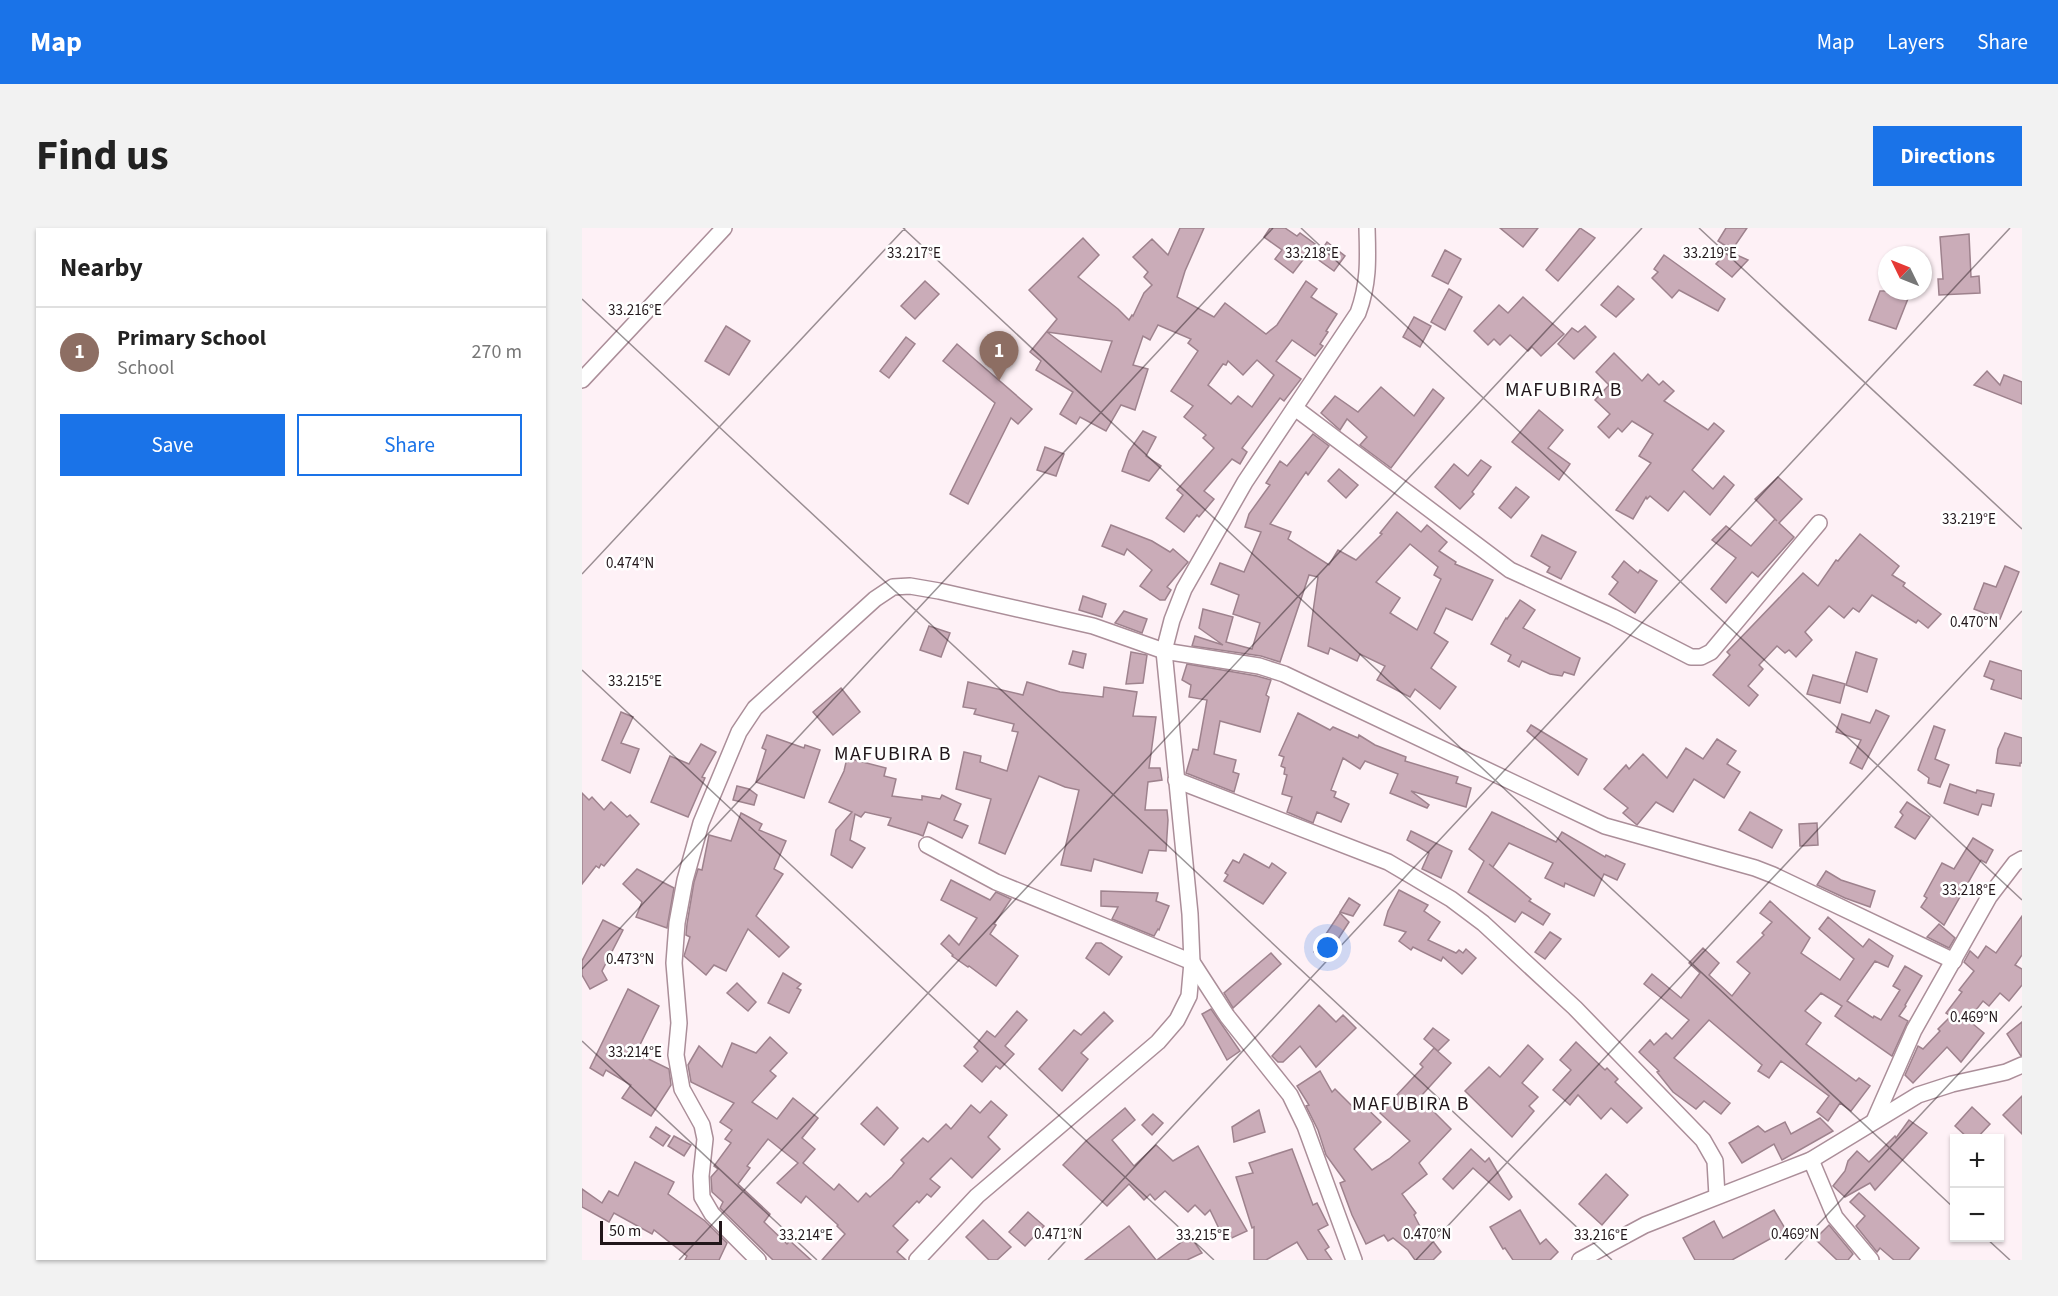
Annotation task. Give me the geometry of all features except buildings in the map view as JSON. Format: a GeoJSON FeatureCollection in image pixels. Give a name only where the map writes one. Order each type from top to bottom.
{"type":"FeatureCollection","features":[{"type":"Feature","properties":{"kind":"street"},"geometry":{"type":"LineString","coordinates":[[582,380],[724,228]]}},
{"type":"Feature","properties":{"kind":"street"},"geometry":{"type":"LineString","coordinates":[[917,1260],[977,1196],[1158,1042],[1177,1020],[1189,996],[1192,962],[1190,914],[1164,651],[1172,620],[1184,589],[1245,482],[1358,313],[1369,271],[1367,228]]}},
{"type":"Feature","properties":{"kind":"street"},"geometry":{"type":"LineString","coordinates":[[1295,408],[1510,570],[1613,617],[1691,657],[1701,657],[1711,652],[1819,523]]}},
{"type":"Feature","properties":{"kind":"street"},"geometry":{"type":"LineString","coordinates":[[758,1260],[712,1214],[702,1197],[701,1176],[705,1139],[702,1125],[682,1089],[675,1055],[679,1023],[674,963],[677,923],[685,880],[700,823],[739,732],[755,708],[875,598],[893,587],[910,586],[939,591],[1093,626],[1164,651],[1259,666],[1284,674],[1605,826],[1755,868],[1954,961]]}},
{"type":"Feature","properties":{"kind":"street"},"geometry":{"type":"LineString","coordinates":[[1176,780],[1388,862],[1451,898],[1575,1008],[1703,1140],[1715,1161],[1717,1196]]}},
{"type":"Feature","properties":{"kind":"street"},"geometry":{"type":"LineString","coordinates":[[927,844],[996,882],[1192,962],[1227,1016],[1290,1095],[1305,1126],[1354,1260]]}},
{"type":"Feature","properties":{"kind":"street"},"geometry":{"type":"LineString","coordinates":[[1874,1121],[1914,1030],[1989,897],[2015,863],[2022,859]]}},
{"type":"Feature","properties":{"kind":"street"},"geometry":{"type":"LineString","coordinates":[[1580,1260],[1645,1225],[1811,1160],[1918,1095],[2006,1072],[2022,1065]]}},
{"type":"Feature","properties":{"kind":"street"},"geometry":{"type":"LineString","coordinates":[[1811,1160],[1834,1217],[1871,1260]]}},
{"type":"Feature","properties":{"kind":"place","name":"Primary School"},"geometry":{"type":"Point","coordinates":[999,381]}},
{"type":"Feature","properties":{"kind":"district","name":"MAFUBIRA B"},"geometry":{"type":"Point","coordinates":[1564,389]}},
{"type":"Feature","properties":{"kind":"district","name":"MAFUBIRA B"},"geometry":{"type":"Point","coordinates":[893,753]}},
{"type":"Feature","properties":{"kind":"district","name":"MAFUBIRA B"},"geometry":{"type":"Point","coordinates":[1411,1103]}}]}
